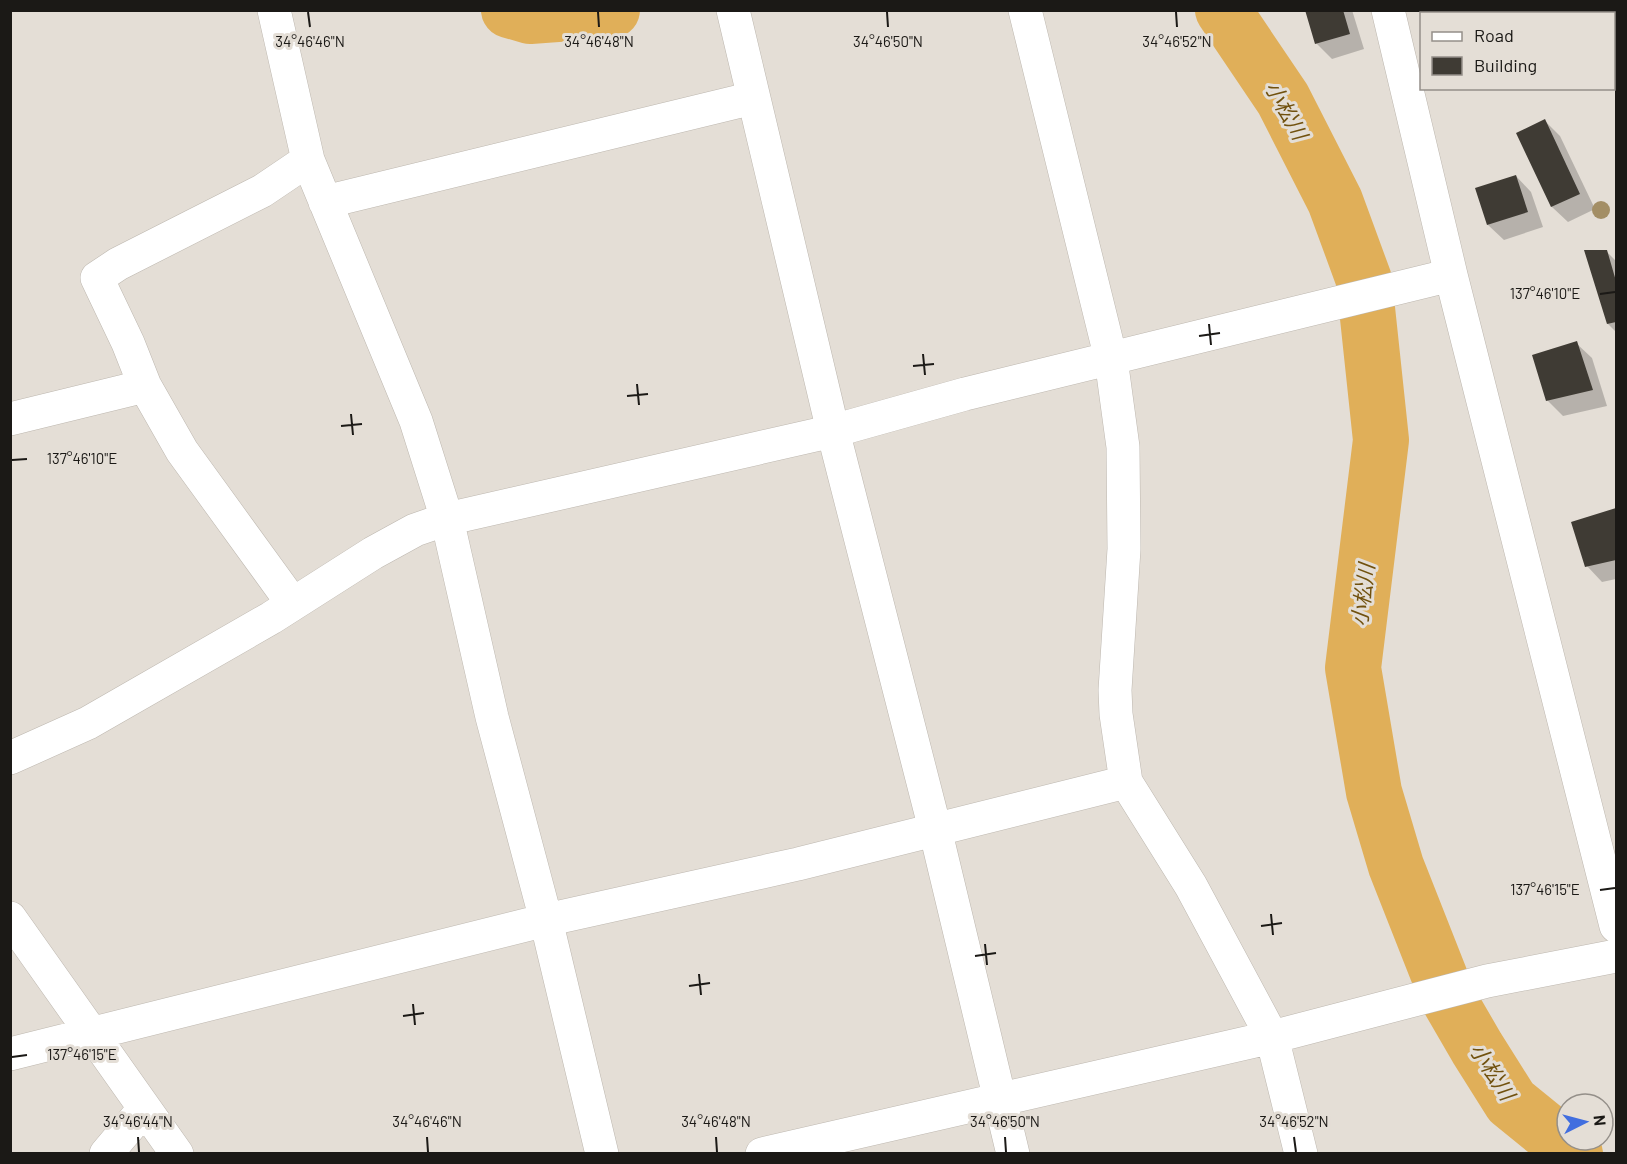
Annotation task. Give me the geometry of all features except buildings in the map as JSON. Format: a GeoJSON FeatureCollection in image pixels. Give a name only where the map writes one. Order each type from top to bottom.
{"type":"FeatureCollection","features":[{"type":"Feature","properties":{"kind":"street"},"geometry":{"type":"LineString","coordinates":[[274,10],[308,159],[416,421],[447,519],[492,717],[546,920],[602,1154]]}},
{"type":"Feature","properties":{"kind":"street"},"geometry":{"type":"LineString","coordinates":[[733,10],[833,431],[935,829],[1013,1154]]}},
{"type":"Feature","properties":{"kind":"street"},"geometry":{"type":"LineString","coordinates":[[1026,10],[1111,359],[1123,447],[1124,549],[1115,690],[1116,714],[1126,782],[1191,886],[1272,1037],[1301,1154]]}},
{"type":"Feature","properties":{"kind":"street"},"geometry":{"type":"LineString","coordinates":[[1388,10],[1451,275],[1617,926]]}},
{"type":"Feature","properties":{"kind":"street"},"geometry":{"type":"LineString","coordinates":[[325,202],[753,98]]}},
{"type":"Feature","properties":{"kind":"street"},"geometry":{"type":"LineString","coordinates":[[293,604],[182,451],[145,386],[124,334],[97,278],[118,264],[262,191],[308,159]]}},
{"type":"Feature","properties":{"kind":"street"},"geometry":{"type":"LineString","coordinates":[[10,758],[88,723],[415,530],[447,519],[833,431],[964,394],[1451,275]]}},
{"type":"Feature","properties":{"kind":"street"},"geometry":{"type":"LineString","coordinates":[[10,419],[145,386]]}},
{"type":"Feature","properties":{"kind":"street"},"geometry":{"type":"LineString","coordinates":[[10,1054],[546,920],[798,864],[1126,782]]}},
{"type":"Feature","properties":{"kind":"street"},"geometry":{"type":"LineString","coordinates":[[10,918],[177,1154]]}},
{"type":"Feature","properties":{"kind":"street"},"geometry":{"type":"LineString","coordinates":[[762,1154],[1272,1037],[1487,981],[1617,957]]}},
{"type":"Feature","properties":{"kind":"street"},"geometry":{"type":"LineString","coordinates":[[106,1154],[144,1109]]}},
{"type":"Feature","properties":{"kind":"waterway","name":"小松川"},"geometry":{"type":"LineString","coordinates":[[509,10],[530,16],[612,10]]}},
{"type":"Feature","properties":{"kind":"waterway","name":"小松川"},"geometry":{"type":"LineString","coordinates":[[1223,10],[1283,99],[1335,201],[1364,280],[1381,440],[1353,668],[1374,792],[1396,866],[1448,998],[1477,1048],[1511,1102],[1575,1154]]}}]}
